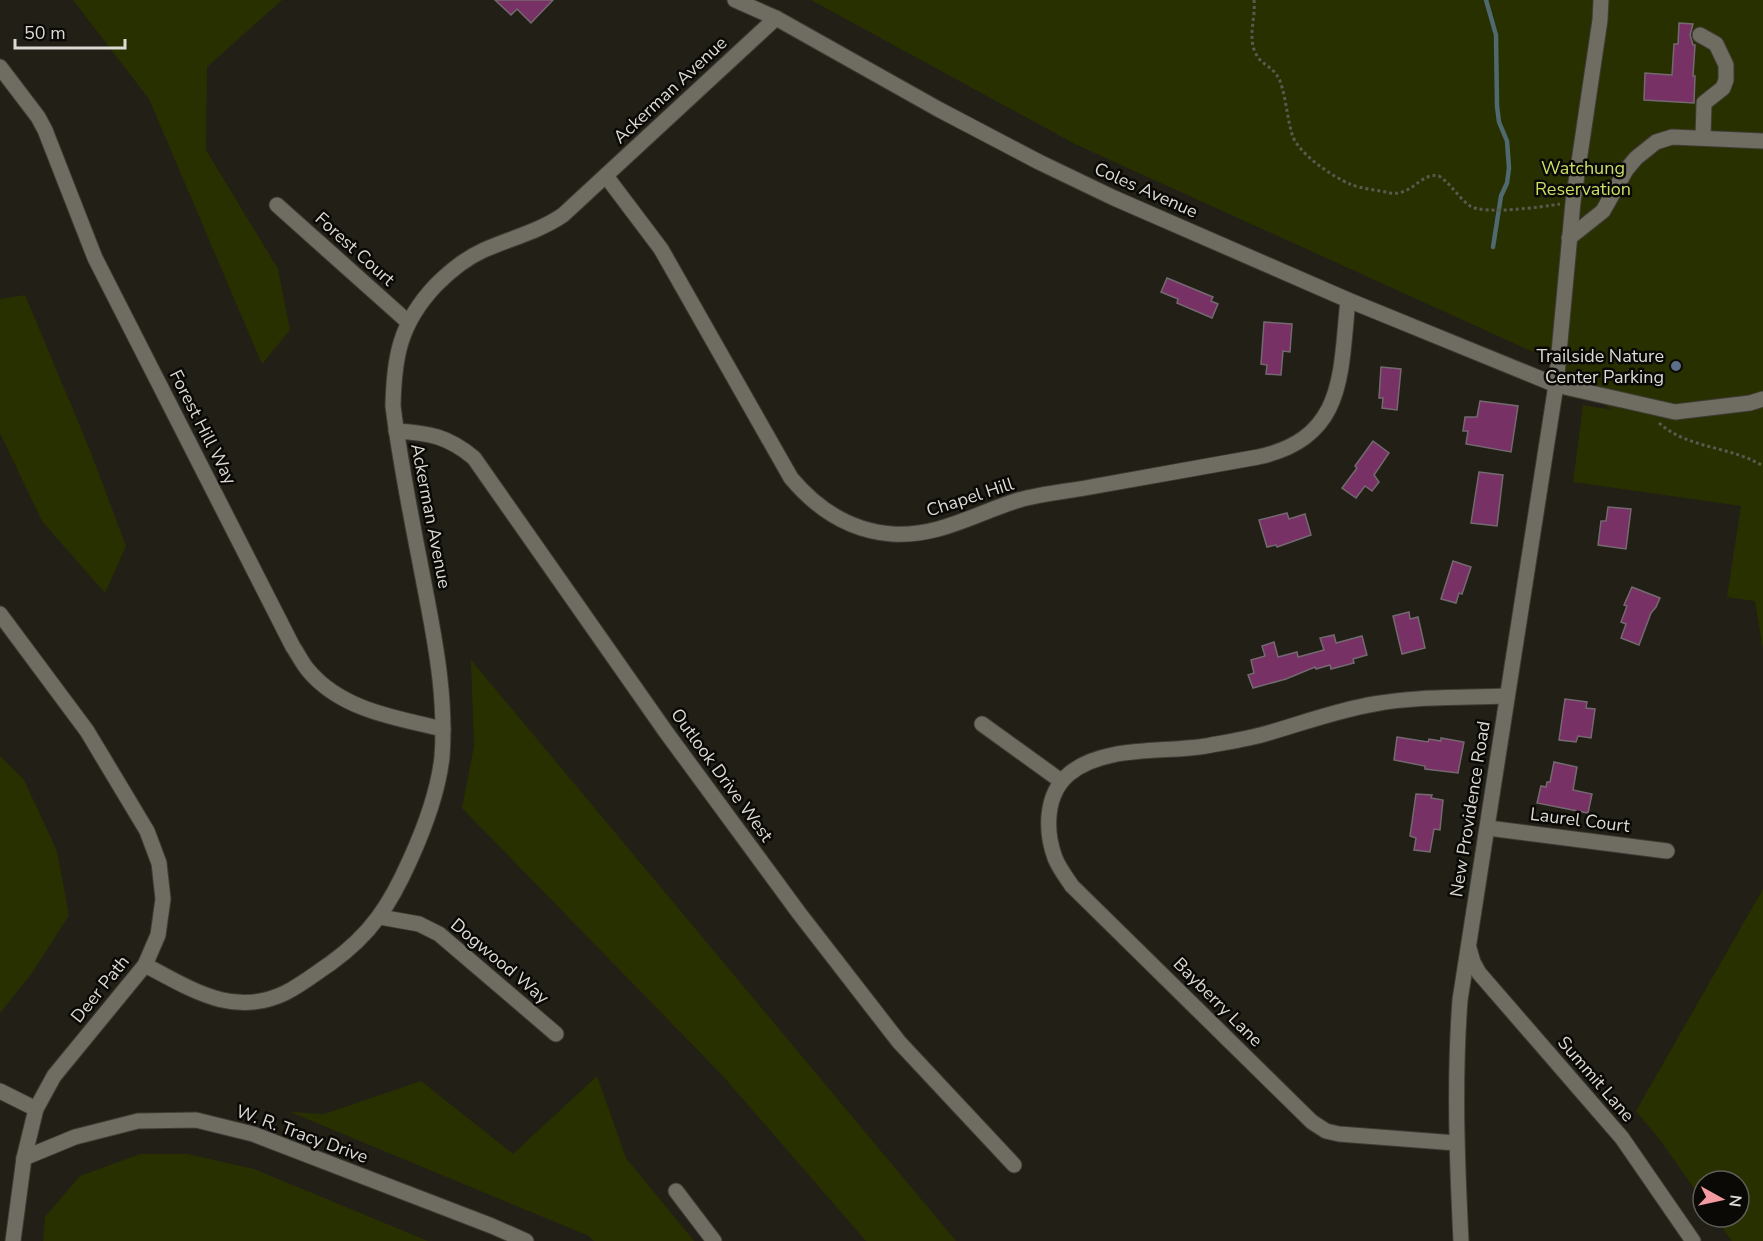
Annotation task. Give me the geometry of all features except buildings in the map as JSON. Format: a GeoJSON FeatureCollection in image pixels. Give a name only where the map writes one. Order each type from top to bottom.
{"type":"FeatureCollection","features":[{"type":"Feature","properties":{"kind":"street","name":"Coles Avenue"},"geometry":{"type":"LineString","coordinates":[[735,0],[776,18],[938,109],[1114,198],[1348,300],[1556,385],[1669,411],[1683,412],[1750,403],[1763,399]]}},
{"type":"Feature","properties":{"kind":"street","name":"New Providence Road"},"geometry":{"type":"LineString","coordinates":[[1461,1241],[1456,1143],[1457,1040],[1460,1000],[1556,385],[1573,202],[1601,0]]}},
{"type":"Feature","properties":{"kind":"street","name":"Ackerman Avenue"},"geometry":{"type":"LineString","coordinates":[[145,965],[213,999],[240,1003],[257,1002],[285,993],[307,979],[356,942],[380,917],[410,863],[430,813],[440,767],[443,729],[439,667],[393,406],[393,383],[401,340],[408,322],[426,296],[455,267],[482,251],[532,233],[551,223],[575,205],[776,18]]}},
{"type":"Feature","properties":{"kind":"street"},"geometry":{"type":"LineString","coordinates":[[1700,35],[1716,44],[1726,65],[1724,88],[1704,103],[1703,137]]}},
{"type":"Feature","properties":{"kind":"street","name":"Forest Hill Way"},"geometry":{"type":"LineString","coordinates":[[0,67],[38,117],[45,130],[95,258],[293,647],[308,670],[324,686],[351,703],[380,714],[443,729]]}},
{"type":"Feature","properties":{"kind":"street"},"geometry":{"type":"LineString","coordinates":[[1569,238],[1603,211],[1626,170],[1656,142],[1672,137],[1763,141]]}},
{"type":"Feature","properties":{"kind":"street","name":"Chapel Hill"},"geometry":{"type":"LineString","coordinates":[[606,176],[661,249],[791,478],[811,500],[835,517],[876,532],[906,534],[935,531],[1020,500],[1258,457],[1277,453],[1295,445],[1311,433],[1323,419],[1336,393],[1348,300]]}},
{"type":"Feature","properties":{"kind":"street","name":"Forest Court"},"geometry":{"type":"LineString","coordinates":[[277,205],[408,322]]}},
{"type":"Feature","properties":{"kind":"street","name":"Outlook Drive West"},"geometry":{"type":"LineString","coordinates":[[396,431],[423,432],[442,437],[458,445],[474,458],[666,732],[898,1042],[1014,1165]]}},
{"type":"Feature","properties":{"kind":"street","name":"Deer Path"},"geometry":{"type":"LineString","coordinates":[[2,620],[91,738],[147,831],[159,863],[163,899],[158,934],[145,965],[54,1076],[36,1109],[24,1158],[13,1241]]}},
{"type":"Feature","properties":{"kind":"street"},"geometry":{"type":"LineString","coordinates":[[982,724],[1061,781],[1085,763],[1098,758],[1241,740],[1376,704],[1506,696]]}},
{"type":"Feature","properties":{"kind":"street","name":"Bayberry Lane"},"geometry":{"type":"LineString","coordinates":[[1061,781],[1050,804],[1050,831],[1056,859],[1072,886],[1312,1122],[1326,1131],[1339,1134],[1456,1143]]}},
{"type":"Feature","properties":{"kind":"street","name":"Laurel Court"},"geometry":{"type":"LineString","coordinates":[[1488,828],[1667,850]]}},
{"type":"Feature","properties":{"kind":"street","name":"Dogwood Way"},"geometry":{"type":"LineString","coordinates":[[380,917],[419,924],[439,934],[556,1034]]}},
{"type":"Feature","properties":{"kind":"street","name":"Summit Lane"},"geometry":{"type":"LineString","coordinates":[[1468,945],[1479,973],[1622,1138],[1693,1241]]}},
{"type":"Feature","properties":{"kind":"street"},"geometry":{"type":"LineString","coordinates":[[0,1091],[36,1109]]}},
{"type":"Feature","properties":{"kind":"street","name":"W. R. Tracy Drive"},"geometry":{"type":"LineString","coordinates":[[24,1158],[75,1137],[138,1121],[196,1120],[253,1134],[526,1241]]}},
{"type":"Feature","properties":{"kind":"street"},"geometry":{"type":"LineString","coordinates":[[676,1191],[714,1241]]}},
{"type":"Feature","properties":{"kind":"path"},"geometry":{"type":"LineString","coordinates":[[1254,0],[1255,15],[1252,35],[1255,51],[1259,58],[1275,70],[1285,97],[1292,134],[1299,147],[1310,158],[1350,185],[1392,193],[1412,189],[1426,176],[1439,176],[1471,206],[1482,209],[1511,210],[1573,202]]}},
{"type":"Feature","properties":{"kind":"path"},"geometry":{"type":"LineString","coordinates":[[1649,406],[1660,425],[1683,439],[1751,459],[1763,466]]}},
{"type":"Feature","properties":{"kind":"green space"},"geometry":{"type":"Polygon","coordinates":[[[73,0],[282,0],[207,67],[206,150],[278,269],[290,330],[262,364],[149,99],[73,0]]]}},
{"type":"Feature","properties":{"kind":"green space","name":"Watchung Reservation"},"geometry":{"type":"Polygon","coordinates":[[[811,0],[1763,0],[1763,649],[1755,601],[1727,597],[1741,506],[1573,482],[1583,405],[1612,410],[1540,355],[1075,144],[811,0]]]}},
{"type":"Feature","properties":{"kind":"green space"},"geometry":{"type":"Polygon","coordinates":[[[25,295],[89,448],[126,546],[105,593],[42,521],[0,433],[0,299],[25,295]]]}},
{"type":"Feature","properties":{"kind":"green space"},"geometry":{"type":"Polygon","coordinates":[[[471,660],[956,1241],[866,1241],[722,1075],[462,808],[474,746],[471,660]]]}},
{"type":"Feature","properties":{"kind":"green space"},"geometry":{"type":"Polygon","coordinates":[[[0,756],[24,780],[57,851],[69,915],[32,973],[0,1013],[0,756]]]}},
{"type":"Feature","properties":{"kind":"green space"},"geometry":{"type":"Polygon","coordinates":[[[1763,889],[1763,1241],[1732,1241],[1724,1229],[1751,1229],[1751,1169],[1691,1169],[1691,1184],[1636,1111],[1763,889]]]}},
{"type":"Feature","properties":{"kind":"green space"},"geometry":{"type":"Polygon","coordinates":[[[597,1076],[626,1158],[694,1241],[594,1241],[589,1236],[290,1112],[324,1114],[421,1081],[513,1154],[597,1076]]]}},
{"type":"Feature","properties":{"kind":"green space"},"geometry":{"type":"Polygon","coordinates":[[[140,1154],[187,1154],[254,1169],[428,1241],[43,1241],[45,1217],[80,1176],[140,1154]]]}},
{"type":"Feature","properties":{"kind":"waterway"},"geometry":{"type":"LineString","coordinates":[[1486,0],[1496,35],[1497,106],[1499,122],[1507,141],[1509,168],[1507,183],[1501,196],[1493,247]]}},
{"type":"Feature","properties":{"kind":"place","name":"Trailside Nature Center Parking"},"geometry":{"type":"Point","coordinates":[1676,366]}}]}
